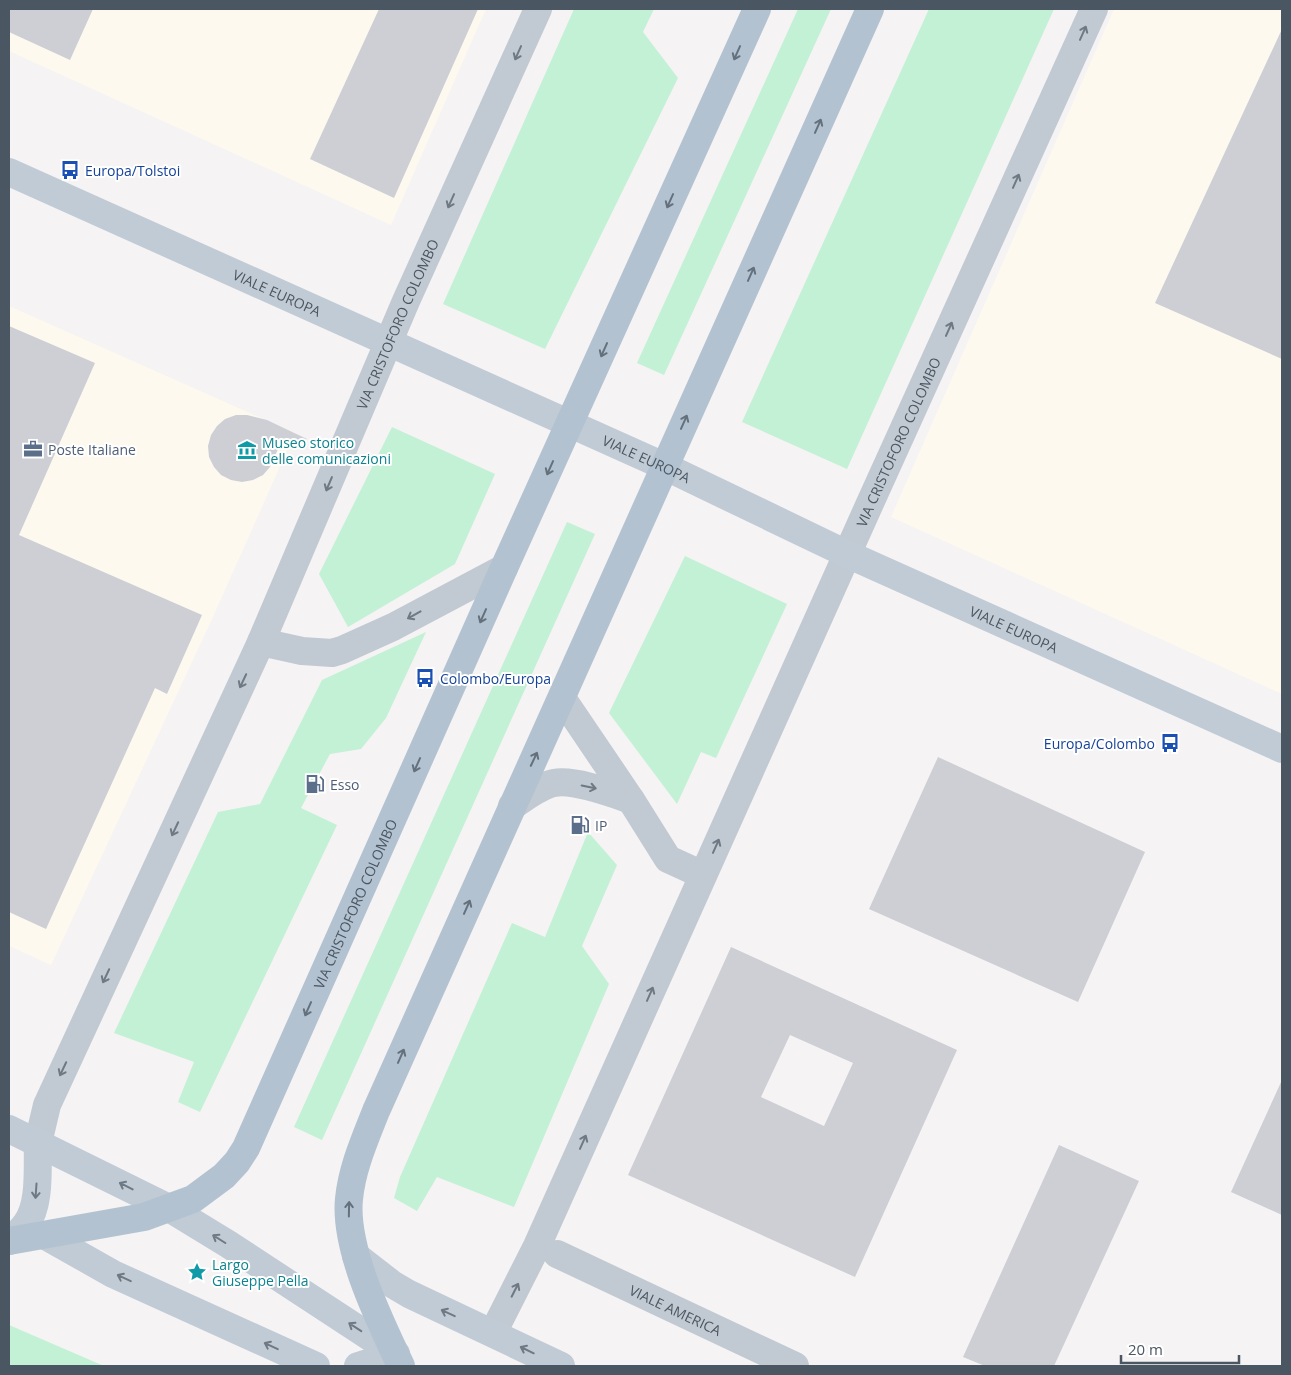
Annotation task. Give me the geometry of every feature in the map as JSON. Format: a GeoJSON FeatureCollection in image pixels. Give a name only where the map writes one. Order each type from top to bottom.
{"type":"FeatureCollection","features":[{"type":"Feature","properties":{"kind":"main road","name":"VIA CRISTOFORO COLOMBO"},"geometry":{"type":"LineString","coordinates":[[9,1241],[144,1217],[193,1199],[224,1176],[237,1162],[250,1141],[504,568],[757,9]]}},
{"type":"Feature","properties":{"kind":"main road"},"geometry":{"type":"LineString","coordinates":[[398,1360],[374,1306],[356,1256],[349,1227],[349,1199],[355,1168],[363,1145],[376,1111],[512,806],[870,9]]}},
{"type":"Feature","properties":{"kind":"street","name":"VIA CRISTOFORO COLOMBO"},"geometry":{"type":"LineString","coordinates":[[9,1241],[27,1223],[36,1198],[38,1143],[47,1105],[262,642],[389,342],[538,9]]}},
{"type":"Feature","properties":{"kind":"street","name":"VIA CRISTOFORO COLOMBO"},"geometry":{"type":"LineString","coordinates":[[493,1333],[537,1246],[1094,9]]}},
{"type":"Feature","properties":{"kind":"street","name":"VIALE EUROPA"},"geometry":{"type":"LineString","coordinates":[[9,172],[664,466],[847,554],[1282,749]]}},
{"type":"Feature","properties":{"kind":"street"},"geometry":{"type":"LineString","coordinates":[[262,642],[302,651],[332,653],[342,650],[393,627],[504,568]]}},
{"type":"Feature","properties":{"kind":"street"},"geometry":{"type":"LineString","coordinates":[[562,698],[631,800],[668,859],[703,875]]}},
{"type":"Feature","properties":{"kind":"street"},"geometry":{"type":"LineString","coordinates":[[512,806],[542,788],[554,783],[566,782],[598,789],[631,800]]}},
{"type":"Feature","properties":{"kind":"street"},"geometry":{"type":"LineString","coordinates":[[9,1130],[170,1208],[228,1244],[398,1360]]}},
{"type":"Feature","properties":{"kind":"street"},"geometry":{"type":"LineString","coordinates":[[44,1235],[114,1274],[316,1366]]}},
{"type":"Feature","properties":{"kind":"street","name":"VIALE AMERICA"},"geometry":{"type":"LineString","coordinates":[[557,1254],[795,1366]]}},
{"type":"Feature","properties":{"kind":"street"},"geometry":{"type":"LineString","coordinates":[[356,1256],[385,1279],[409,1294],[561,1366]]}},
{"type":"Feature","properties":{"kind":"street"},"geometry":{"type":"LineString","coordinates":[[358,1366],[398,1360]]}},
{"type":"Feature","properties":{"kind":"shaded area"},"geometry":{"type":"Polygon","coordinates":[[[9,9],[486,9],[391,225],[9,51],[9,9]]]}},
{"type":"Feature","properties":{"kind":"shaded area"},"geometry":{"type":"Polygon","coordinates":[[[1114,9],[1282,9],[1282,694],[891,517],[1114,9]]]}},
{"type":"Feature","properties":{"kind":"shaded area","name":"Poste Italiane"},"geometry":{"type":"Polygon","coordinates":[[[9,306],[295,433],[212,619],[51,965],[9,946],[9,306]]]}},
{"type":"Feature","properties":{"kind":"green space"},"geometry":{"type":"Polygon","coordinates":[[[574,9],[654,9],[643,32],[678,78],[545,349],[443,304],[574,9]]]}},
{"type":"Feature","properties":{"kind":"green space"},"geometry":{"type":"Polygon","coordinates":[[[798,9],[831,9],[664,375],[637,363],[798,9]]]}},
{"type":"Feature","properties":{"kind":"green space"},"geometry":{"type":"Polygon","coordinates":[[[929,9],[1054,9],[847,469],[742,422],[929,9]]]}},
{"type":"Feature","properties":{"kind":"green space"},"geometry":{"type":"Polygon","coordinates":[[[392,427],[495,474],[455,564],[348,627],[319,574],[392,427]]]}},
{"type":"Feature","properties":{"kind":"green space"},"geometry":{"type":"Polygon","coordinates":[[[567,522],[595,534],[322,1140],[294,1127],[567,522]]]}},
{"type":"Feature","properties":{"kind":"green space"},"geometry":{"type":"Polygon","coordinates":[[[685,556],[787,604],[716,758],[701,752],[677,804],[609,713],[685,556]]]}},
{"type":"Feature","properties":{"kind":"green space"},"geometry":{"type":"Polygon","coordinates":[[[426,632],[386,718],[361,749],[330,754],[301,808],[337,825],[200,1112],[178,1102],[194,1062],[114,1033],[218,812],[260,804],[322,680],[426,632]]]}},
{"type":"Feature","properties":{"kind":"green space"},"geometry":{"type":"Polygon","coordinates":[[[588,832],[617,865],[582,946],[609,984],[514,1207],[437,1177],[417,1211],[394,1198],[400,1177],[512,923],[545,937],[588,832]]]}},
{"type":"Feature","properties":{"kind":"green space"},"geometry":{"type":"Polygon","coordinates":[[[9,1325],[104,1366],[9,1366],[9,1325]]]}},
{"type":"Feature","properties":{"kind":"building"},"geometry":{"type":"Polygon","coordinates":[[[9,9],[93,9],[70,60],[9,32],[9,9]]]}},
{"type":"Feature","properties":{"kind":"building"},"geometry":{"type":"Polygon","coordinates":[[[379,9],[478,9],[394,198],[310,159],[379,9]]]}},
{"type":"Feature","properties":{"kind":"building"},"geometry":{"type":"Polygon","coordinates":[[[1282,29],[1282,359],[1155,303],[1282,29]]]}},
{"type":"Feature","properties":{"kind":"building"},"geometry":{"type":"Polygon","coordinates":[[[9,326],[95,363],[19,535],[202,615],[167,694],[155,688],[46,929],[9,912],[9,326]]]}},
{"type":"Feature","properties":{"kind":"building"},"geometry":{"type":"Polygon","coordinates":[[[236,415],[247,415],[267,420],[307,439],[278,449],[270,467],[263,475],[253,480],[242,482],[231,480],[221,475],[214,467],[209,457],[208,446],[211,435],[217,426],[225,419],[236,415]]]}},
{"type":"Feature","properties":{"kind":"building"},"geometry":{"type":"Polygon","coordinates":[[[938,757],[1145,852],[1078,1002],[869,909],[938,757]]]}},
{"type":"Feature","properties":{"kind":"building"},"geometry":{"type":"Polygon","coordinates":[[[731,947],[957,1050],[855,1277],[628,1175],[731,947]],[[790,1035],[761,1097],[824,1126],[853,1063],[790,1035]]]}},
{"type":"Feature","properties":{"kind":"building"},"geometry":{"type":"Polygon","coordinates":[[[1282,1080],[1282,1215],[1231,1192],[1282,1080]]]}},
{"type":"Feature","properties":{"kind":"building"},"geometry":{"type":"Polygon","coordinates":[[[1059,1145],[1139,1181],[1054,1366],[985,1366],[963,1357],[1059,1145]]]}},
{"type":"Feature","properties":{"kind":"place","name":"Europa/Tolstoi"},"geometry":{"type":"Point","coordinates":[70,170]}},
{"type":"Feature","properties":{"kind":"place","name":"Poste Italiane"},"geometry":{"type":"Point","coordinates":[33,449]}},
{"type":"Feature","properties":{"kind":"place","name":"Museo storico delle comunicazioni"},"geometry":{"type":"Point","coordinates":[247,450]}},
{"type":"Feature","properties":{"kind":"place","name":"Colombo/Europa"},"geometry":{"type":"Point","coordinates":[425,678]}},
{"type":"Feature","properties":{"kind":"place","name":"Europa/Colombo"},"geometry":{"type":"Point","coordinates":[1170,743]}},
{"type":"Feature","properties":{"kind":"place","name":"Esso"},"geometry":{"type":"Point","coordinates":[315,784]}},
{"type":"Feature","properties":{"kind":"place","name":"IP"},"geometry":{"type":"Point","coordinates":[580,825]}},
{"type":"Feature","properties":{"kind":"place","name":"Largo Giuseppe Pella"},"geometry":{"type":"Point","coordinates":[197,1272]}}]}
